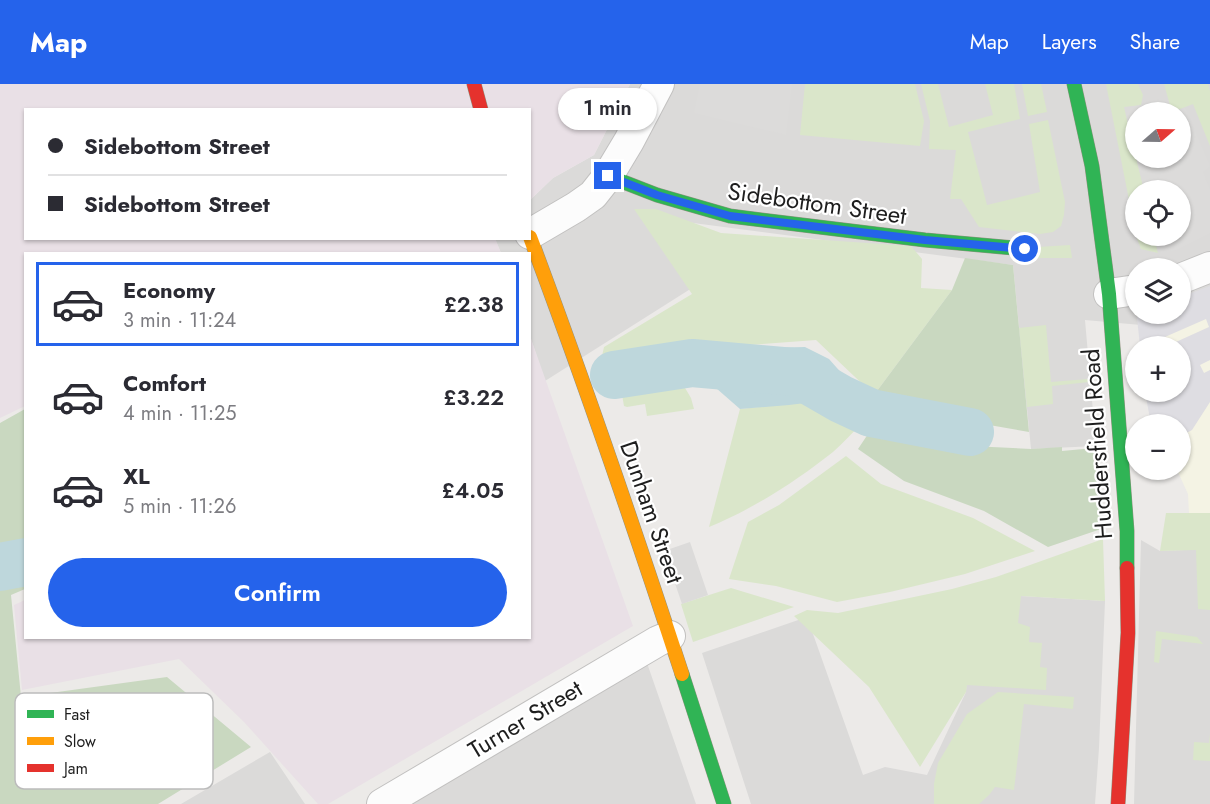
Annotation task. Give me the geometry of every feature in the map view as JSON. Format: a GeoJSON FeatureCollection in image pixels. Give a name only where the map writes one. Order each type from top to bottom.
{"type":"FeatureCollection","features":[{"type":"Feature","properties":{"kind":"street"},"geometry":{"type":"LineString","coordinates":[[474,84],[480,108]]}},
{"type":"Feature","properties":{"kind":"street"},"geometry":{"type":"LineString","coordinates":[[531,234],[593,195],[608,176],[647,110],[659,84]]}},
{"type":"Feature","properties":{"kind":"street","name":"Huddersfield Road"},"geometry":{"type":"LineString","coordinates":[[1074,84],[1122,292],[1128,633],[1118,804]]}},
{"type":"Feature","properties":{"kind":"street","name":"Sidebottom Street"},"geometry":{"type":"LineString","coordinates":[[608,176],[657,195],[730,216],[925,240],[1025,249]]}},
{"type":"Feature","properties":{"kind":"street","name":"Dunham Street"},"geometry":{"type":"LineString","coordinates":[[531,238],[642,551],[724,804]]}},
{"type":"Feature","properties":{"kind":"street"},"geometry":{"type":"LineString","coordinates":[[1191,275],[1210,267]]}},
{"type":"Feature","properties":{"kind":"street","name":"Turner Street"},"geometry":{"type":"LineString","coordinates":[[382,804],[593,678],[670,636]]}},
{"type":"Feature","properties":{"kind":"shaded area"},"geometry":{"type":"Polygon","coordinates":[[[0,84],[630,84],[594,155],[553,178],[531,199],[531,108],[24,108],[24,240],[496,240],[501,252],[24,252],[24,406],[0,418],[0,84]]]}},
{"type":"Feature","properties":{"kind":"shaded area"},"geometry":{"type":"Polygon","coordinates":[[[630,84],[1210,84],[1210,294],[1191,303],[1191,258],[1125,258],[1125,324],[1085,320],[1096,446],[1031,449],[1013,265],[655,218],[703,281],[545,381],[531,339],[531,252],[501,252],[495,240],[531,240],[531,199],[553,178],[594,155],[630,84]]]}},
{"type":"Feature","properties":{"kind":"shaded area"},"geometry":{"type":"Polygon","coordinates":[[[700,84],[792,84],[786,135],[694,113],[700,84]]]}},
{"type":"Feature","properties":{"kind":"shaded area"},"geometry":{"type":"Polygon","coordinates":[[[1191,122],[1210,166],[1203,172],[1210,190],[1210,233],[1191,242],[1191,180],[1142,180],[1138,168],[1191,168],[1191,122]]]}},
{"type":"Feature","properties":{"kind":"shaded area"},"geometry":{"type":"Polygon","coordinates":[[[1156,246],[1184,246],[1176,250],[1158,253],[1156,246]]]}},
{"type":"Feature","properties":{"kind":"shaded area"},"geometry":{"type":"Polygon","coordinates":[[[1210,286],[1210,360],[1200,365],[1204,373],[1210,370],[1210,402],[1191,431],[1191,414],[1149,414],[1147,402],[1191,402],[1191,336],[1189,336],[1209,327],[1206,319],[1167,336],[1139,336],[1138,324],[1191,324],[1191,293],[1210,286]]]}},
{"type":"Feature","properties":{"kind":"shaded area"},"geometry":{"type":"Polygon","coordinates":[[[1210,294],[1210,513],[1189,513],[1188,494],[1182,480],[1191,480],[1191,414],[1180,414],[1180,402],[1191,402],[1191,336],[1155,336],[1169,324],[1191,324],[1191,307],[1210,294]]]}},
{"type":"Feature","properties":{"kind":"shaded area"},"geometry":{"type":"Polygon","coordinates":[[[531,339],[633,626],[328,804],[318,804],[244,722],[179,659],[22,690],[14,605],[24,600],[24,639],[531,639],[531,339]]]}},
{"type":"Feature","properties":{"kind":"shaded area"},"geometry":{"type":"Polygon","coordinates":[[[1141,540],[1160,551],[1210,549],[1210,804],[1134,804],[1141,540]]]}},
{"type":"Feature","properties":{"kind":"shaded area"},"geometry":{"type":"Polygon","coordinates":[[[690,542],[708,595],[682,604],[664,551],[690,542]]]}},
{"type":"Feature","properties":{"kind":"shaded area"},"geometry":{"type":"Polygon","coordinates":[[[1021,596],[1105,601],[1095,804],[751,804],[702,653],[807,617],[863,775],[885,767],[927,775],[966,692],[968,631],[1021,596]]]}},
{"type":"Feature","properties":{"kind":"shaded area"},"geometry":{"type":"Polygon","coordinates":[[[647,663],[696,804],[412,804],[647,663]]]}},
{"type":"Feature","properties":{"kind":"shaded area"},"geometry":{"type":"Polygon","coordinates":[[[270,752],[305,804],[181,804],[207,789],[213,789],[213,785],[270,752]]]}},
{"type":"Feature","properties":{"kind":"green space"},"geometry":{"type":"Polygon","coordinates":[[[805,84],[915,84],[924,121],[920,146],[800,135],[805,84]]]}},
{"type":"Feature","properties":{"kind":"green space"},"geometry":{"type":"Polygon","coordinates":[[[921,84],[938,84],[949,127],[993,115],[985,84],[1014,84],[1020,119],[968,132],[987,205],[1040,192],[1029,124],[1048,120],[1065,202],[1061,226],[1053,232],[1040,234],[979,227],[961,199],[950,199],[956,150],[929,149],[930,121],[921,84]]]}},
{"type":"Feature","properties":{"kind":"green space"},"geometry":{"type":"Polygon","coordinates":[[[1022,84],[1041,84],[1047,112],[1028,116],[1022,84]]]}},
{"type":"Feature","properties":{"kind":"green space"},"geometry":{"type":"Polygon","coordinates":[[[1106,84],[1138,84],[1143,95],[1142,102],[1125,102],[1125,168],[1139,168],[1142,180],[1125,180],[1106,84]]]}},
{"type":"Feature","properties":{"kind":"green space"},"geometry":{"type":"Polygon","coordinates":[[[1164,84],[1208,84],[1210,146],[1193,104],[1191,105],[1191,102],[1169,102],[1164,84]]]}},
{"type":"Feature","properties":{"kind":"green space"},"geometry":{"type":"Polygon","coordinates":[[[634,209],[656,209],[721,233],[911,246],[922,259],[921,288],[952,290],[874,395],[816,340],[709,348],[607,367],[602,356],[604,347],[692,294],[634,209]]]}},
{"type":"Feature","properties":{"kind":"green space"},"geometry":{"type":"Polygon","coordinates":[[[1070,245],[1072,258],[1037,258],[1038,247],[1070,245]]]}},
{"type":"Feature","properties":{"kind":"green space"},"geometry":{"type":"Polygon","coordinates":[[[1140,246],[1156,246],[1158,253],[1141,249],[1140,246]]]}},
{"type":"Feature","properties":{"kind":"green space"},"geometry":{"type":"Polygon","coordinates":[[[965,258],[1013,265],[1029,432],[891,408],[882,404],[874,395],[952,290],[965,258]]]}},
{"type":"Feature","properties":{"kind":"green space"},"geometry":{"type":"Polygon","coordinates":[[[1046,325],[1051,382],[1088,379],[1089,382],[1052,386],[1053,404],[1027,407],[1019,328],[1046,325]]]}},
{"type":"Feature","properties":{"kind":"green space"},"geometry":{"type":"Polygon","coordinates":[[[675,371],[691,398],[694,409],[647,416],[645,404],[624,406],[619,378],[675,371]]]}},
{"type":"Feature","properties":{"kind":"green space"},"geometry":{"type":"Polygon","coordinates":[[[838,399],[863,422],[833,452],[773,494],[709,527],[740,409],[838,399]]]}},
{"type":"Feature","properties":{"kind":"green space"},"geometry":{"type":"Polygon","coordinates":[[[24,410],[24,589],[11,595],[21,693],[15,693],[15,789],[182,789],[158,804],[0,804],[0,423],[24,410]]]}},
{"type":"Feature","properties":{"kind":"green space"},"geometry":{"type":"Polygon","coordinates":[[[874,425],[950,445],[1031,449],[1062,447],[1062,451],[1094,448],[1101,529],[1048,547],[984,511],[904,481],[858,449],[874,425]]]}},
{"type":"Feature","properties":{"kind":"green space"},"geometry":{"type":"Polygon","coordinates":[[[846,456],[881,484],[973,518],[1035,551],[965,574],[837,602],[776,586],[729,579],[748,522],[779,505],[846,456]]]}},
{"type":"Feature","properties":{"kind":"green space"},"geometry":{"type":"Polygon","coordinates":[[[1166,513],[1210,513],[1210,610],[1198,609],[1196,550],[1160,551],[1166,513]]]}},
{"type":"Feature","properties":{"kind":"green space"},"geometry":{"type":"Polygon","coordinates":[[[1103,539],[1105,601],[1021,596],[1018,623],[1030,627],[1029,642],[1042,643],[1040,667],[1047,668],[1046,690],[967,685],[966,692],[920,767],[869,687],[794,616],[807,610],[838,613],[952,589],[996,577],[1103,539]]]}},
{"type":"Feature","properties":{"kind":"green space"},"geometry":{"type":"Polygon","coordinates":[[[731,588],[794,607],[693,642],[681,604],[731,588]]]}},
{"type":"Feature","properties":{"kind":"green space"},"geometry":{"type":"Polygon","coordinates":[[[1156,631],[1197,637],[1203,644],[1162,639],[1159,663],[1154,662],[1156,631]]]}},
{"type":"Feature","properties":{"kind":"green space"},"geometry":{"type":"Polygon","coordinates":[[[167,677],[186,693],[50,693],[167,677]]]}},
{"type":"Feature","properties":{"kind":"green space"},"geometry":{"type":"Polygon","coordinates":[[[998,692],[1074,697],[1073,709],[1024,704],[1014,790],[995,787],[979,804],[934,804],[934,784],[938,763],[967,714],[998,692]]]}},
{"type":"Feature","properties":{"kind":"green space"},"geometry":{"type":"Polygon","coordinates":[[[213,715],[251,747],[213,770],[213,715]]]}},
{"type":"Feature","properties":{"kind":"green space"},"geometry":{"type":"Polygon","coordinates":[[[1210,734],[1210,761],[1193,760],[1194,742],[1209,743],[1210,734]]]}},
{"type":"Feature","properties":{"kind":"water"},"geometry":{"type":"Polygon","coordinates":[[[805,347],[829,359],[852,385],[876,405],[863,422],[838,399],[740,409],[708,381],[692,363],[705,357],[733,351],[805,347]]]}},
{"type":"Feature","properties":{"kind":"waterway"},"geometry":{"type":"LineString","coordinates":[[614,375],[692,363],[794,372],[871,413],[970,432]]}},
{"type":"Feature","properties":{"kind":"waterway"},"geometry":{"type":"LineString","coordinates":[[0,567],[24,562]]}},
{"type":"Feature","properties":{"kind":"traffic: fast"},"geometry":{"type":"LineString","coordinates":[[1074,84],[1092,166],[1109,294],[1127,531],[1127,568]]}},
{"type":"Feature","properties":{"kind":"traffic: fast"},"geometry":{"type":"LineString","coordinates":[[608,176],[657,195],[730,216],[925,240],[1025,249]]}},
{"type":"Feature","properties":{"kind":"traffic: fast"},"geometry":{"type":"LineString","coordinates":[[682,674],[724,804]]}},
{"type":"Feature","properties":{"kind":"traffic: slow"},"geometry":{"type":"LineString","coordinates":[[531,240],[608,454],[682,674]]}},
{"type":"Feature","properties":{"kind":"traffic: jam"},"geometry":{"type":"LineString","coordinates":[[474,84],[480,108]]}},
{"type":"Feature","properties":{"kind":"traffic: jam"},"geometry":{"type":"LineString","coordinates":[[1118,804],[1128,633],[1127,568]]}},
{"type":"Feature","properties":{"kind":"route"},"geometry":{"type":"LineString","coordinates":[[608,176],[657,195],[730,216],[925,240],[1025,249]]}}]}
